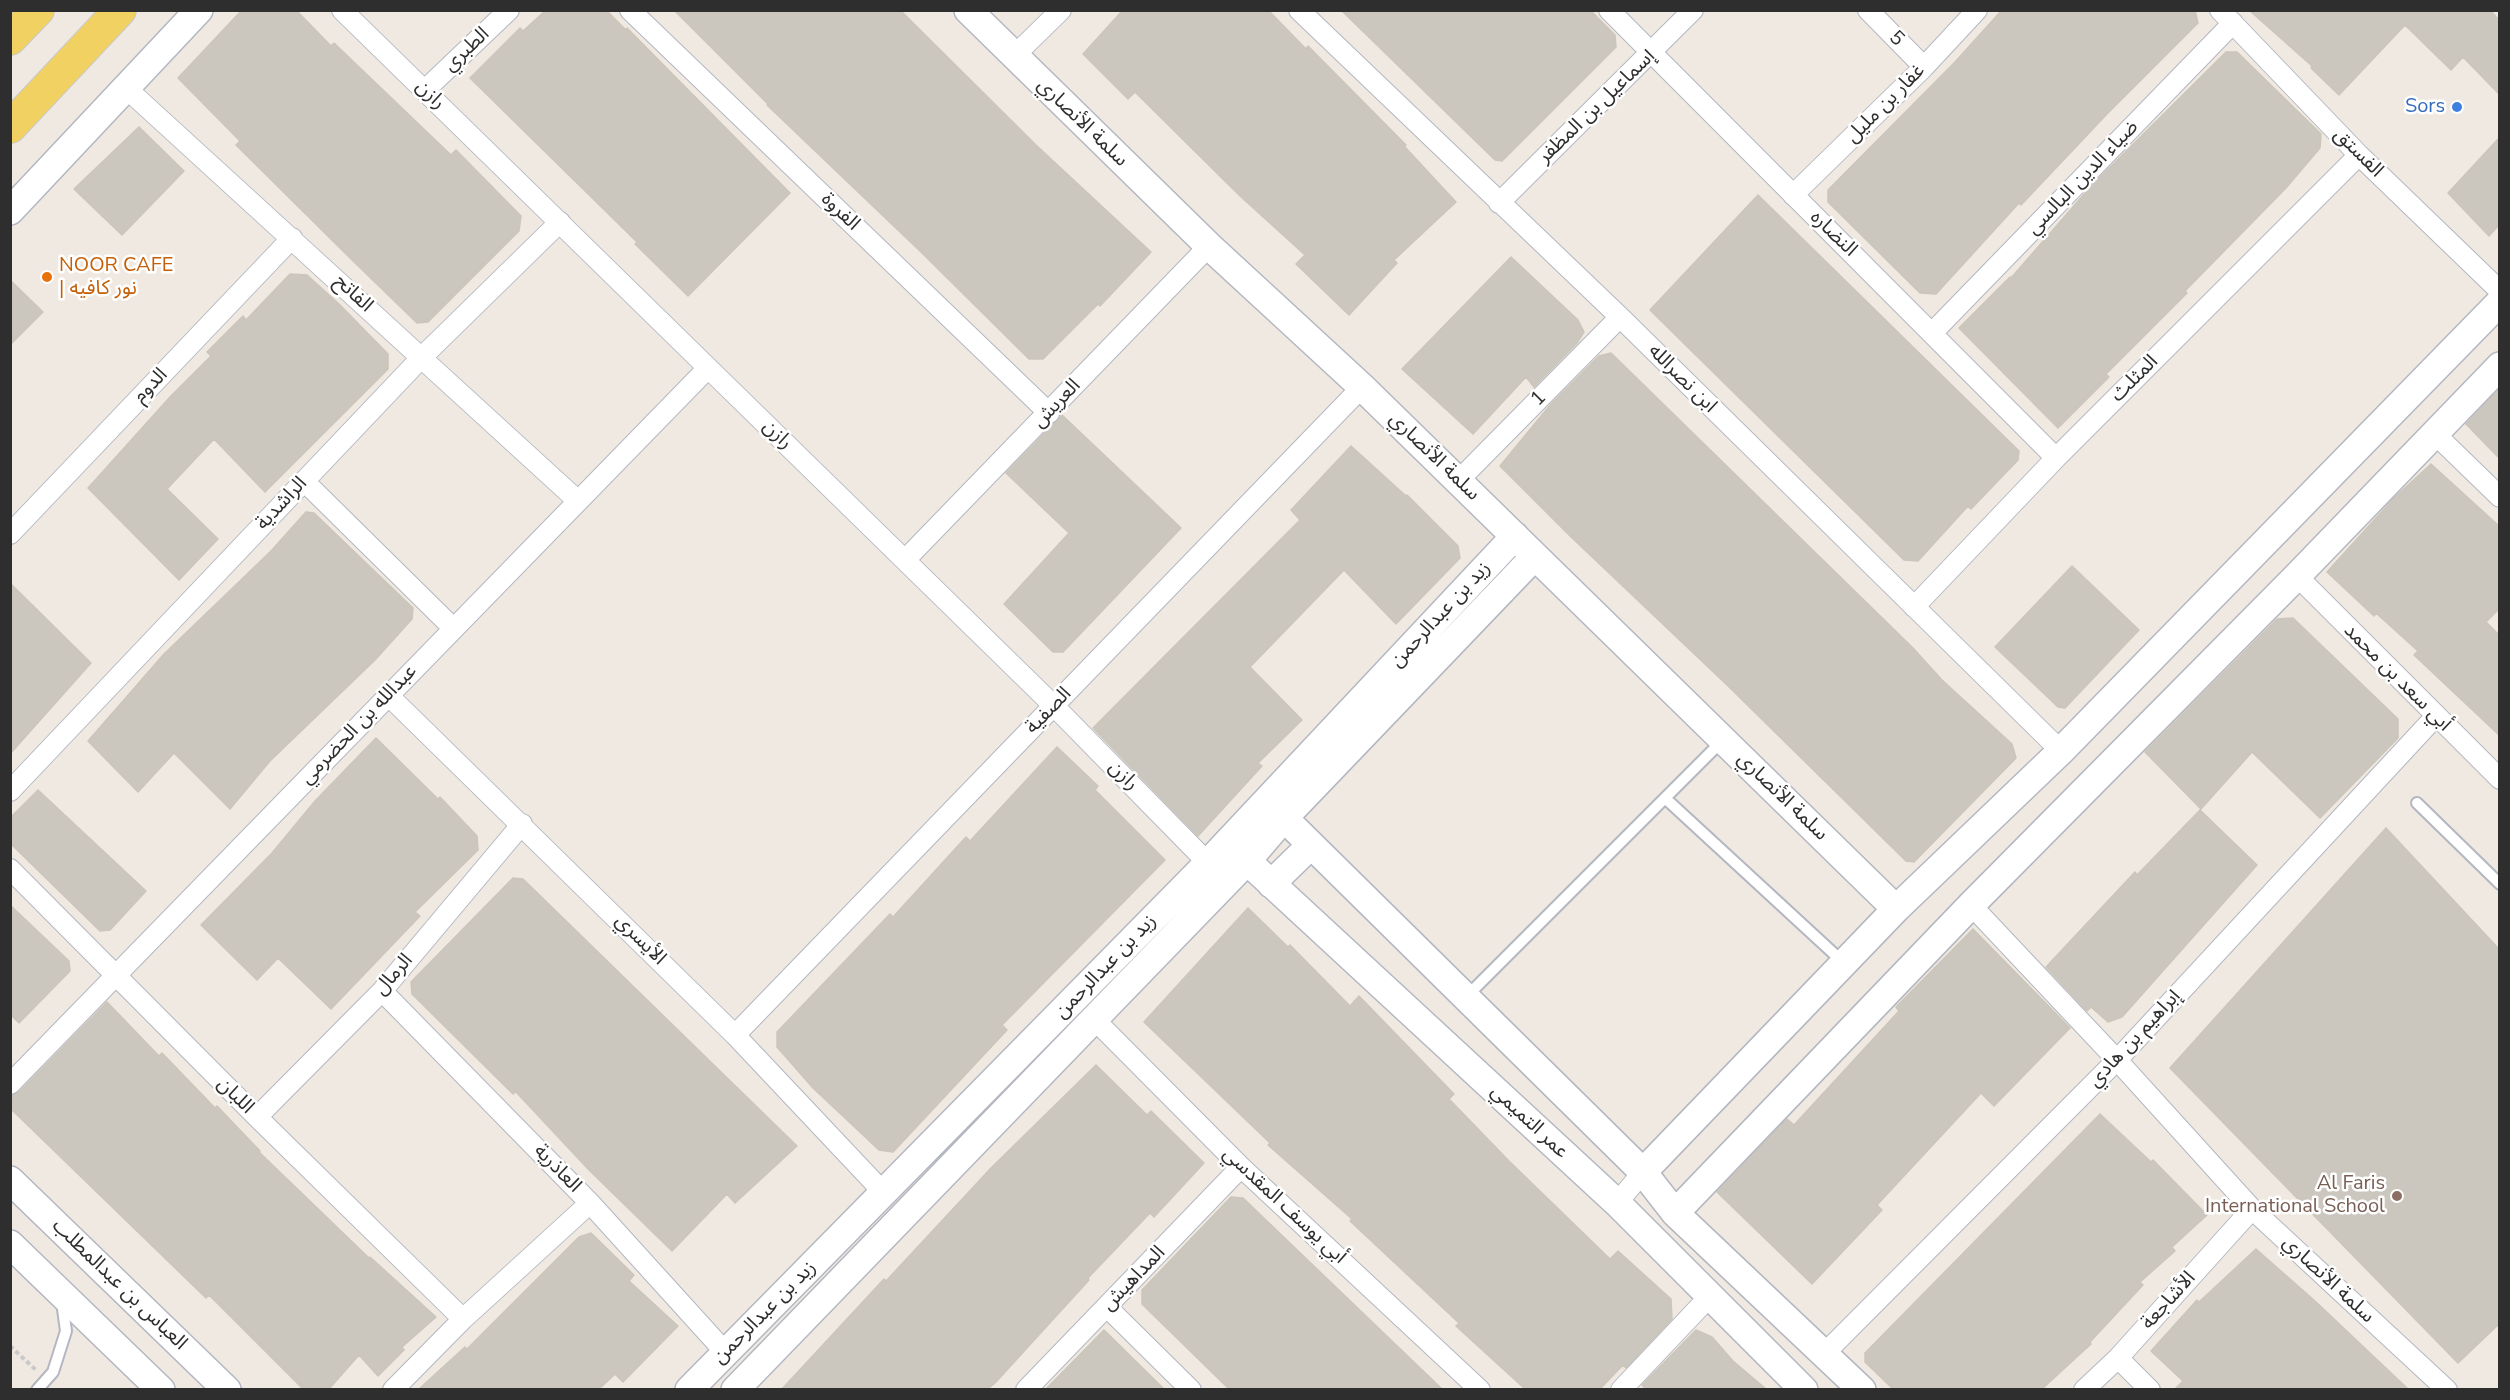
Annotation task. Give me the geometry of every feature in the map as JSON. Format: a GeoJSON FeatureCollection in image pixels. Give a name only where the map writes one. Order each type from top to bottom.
{"type":"FeatureCollection","features":[{"type":"Feature","properties":{"kind":"main road"},"geometry":{"type":"LineString","coordinates":[[10,39],[38,10]]}},
{"type":"Feature","properties":{"kind":"main road"},"geometry":{"type":"LineString","coordinates":[[10,127],[120,10]]}},
{"type":"Feature","properties":{"kind":"street"},"geometry":{"type":"LineString","coordinates":[[10,211],[199,10]]}},
{"type":"Feature","properties":{"kind":"street","name":"رازن"},"geometry":{"type":"LineString","coordinates":[[342,10],[1054,706],[1208,863]]}},
{"type":"Feature","properties":{"kind":"street","name":"الطبري"},"geometry":{"type":"LineString","coordinates":[[425,90],[509,10]]}},
{"type":"Feature","properties":{"kind":"street","name":"الفروة"},"geometry":{"type":"LineString","coordinates":[[630,10],[1049,413]]}},
{"type":"Feature","properties":{"kind":"street","name":"سلمة الأنصاري"},"geometry":{"type":"LineString","coordinates":[[968,10],[1209,246],[1362,387],[1896,909]]}},
{"type":"Feature","properties":{"kind":"street"},"geometry":{"type":"LineString","coordinates":[[1014,56],[1061,10]]}},
{"type":"Feature","properties":{"kind":"street","name":"ابن نصرالله"},"geometry":{"type":"LineString","coordinates":[[1299,10],[1620,317],[2061,750]]}},
{"type":"Feature","properties":{"kind":"street","name":"النضاره"},"geometry":{"type":"LineString","coordinates":[[1609,10],[1793,195],[1934,332],[2056,458]]}},
{"type":"Feature","properties":{"kind":"street","name":"إسماعيل بن المظفر"},"geometry":{"type":"LineString","coordinates":[[1499,203],[1652,54],[1693,10]]}},
{"type":"Feature","properties":{"kind":"street","name":"5"},"geometry":{"type":"LineString","coordinates":[[1868,10],[1924,67]]}},
{"type":"Feature","properties":{"kind":"street","name":"غفار بن مليل"},"geometry":{"type":"LineString","coordinates":[[1793,195],[1924,67],[1977,10]]}},
{"type":"Feature","properties":{"kind":"street","name":"الفستق"},"geometry":{"type":"LineString","coordinates":[[2227,17],[2359,155],[2499,291]]}},
{"type":"Feature","properties":{"kind":"street","name":"ضياء الدين البالسي"},"geometry":{"type":"LineString","coordinates":[[1934,332],[2227,17]]}},
{"type":"Feature","properties":{"kind":"street","name":"الفاتح"},"geometry":{"type":"LineString","coordinates":[[126,88],[578,501]]}},
{"type":"Feature","properties":{"kind":"street","name":"المثلث"},"geometry":{"type":"LineString","coordinates":[[1914,607],[2056,458],[2359,155]]}},
{"type":"Feature","properties":{"kind":"street","name":"الراشدية"},"geometry":{"type":"LineString","coordinates":[[10,791],[422,357],[560,222]]}},
{"type":"Feature","properties":{"kind":"street","name":"الدوم"},"geometry":{"type":"LineString","coordinates":[[10,534],[292,238]]}},
{"type":"Feature","properties":{"kind":"street","name":"العريش"},"geometry":{"type":"LineString","coordinates":[[905,560],[1209,246]]}},
{"type":"Feature","properties":{"kind":"street"},"geometry":{"type":"LineString","coordinates":[[1617,1203],[1643,1172],[1896,909],[2061,750],[2499,303]]}},
{"type":"Feature","properties":{"kind":"street","name":"1"},"geometry":{"type":"LineString","coordinates":[[1458,481],[1620,317]]}},
{"type":"Feature","properties":{"kind":"street"},"geometry":{"type":"LineString","coordinates":[[1675,1213],[1971,905],[2297,576],[2499,366]]}},
{"type":"Feature","properties":{"kind":"street","name":"عبدالله بن الحضرمي"},"geometry":{"type":"LineString","coordinates":[[10,1084],[708,368]]}},
{"type":"Feature","properties":{"kind":"street","name":"الصفية"},"geometry":{"type":"LineString","coordinates":[[735,1035],[1362,387]]}},
{"type":"Feature","properties":{"kind":"street"},"geometry":{"type":"LineString","coordinates":[[2434,433],[2499,497]]}},
{"type":"Feature","properties":{"kind":"street"},"geometry":{"type":"LineString","coordinates":[[304,481],[453,628]]}},
{"type":"Feature","properties":{"kind":"street","name":"زيد بن عبدالرحمن"},"geometry":{"type":"LineString","coordinates":[[689,1389],[1208,863],[1515,536]]}},
{"type":"Feature","properties":{"kind":"street","name":"زيد بن عبدالرحمن"},"geometry":{"type":"LineString","coordinates":[[735,1389],[1247,861],[1284,818],[1535,556]]}},
{"type":"Feature","properties":{"kind":"street","name":"أبي سعد بن محمد"},"geometry":{"type":"LineString","coordinates":[[2297,576],[2434,717],[2499,778]]}},
{"type":"Feature","properties":{"kind":"street","name":"الأيسري"},"geometry":{"type":"LineString","coordinates":[[388,695],[735,1035],[884,1193]]}},
{"type":"Feature","properties":{"kind":"street","name":"إبراهيم بن هادي"},"geometry":{"type":"LineString","coordinates":[[1825,1353],[2117,1060],[2434,717]]}},
{"type":"Feature","properties":{"kind":"street"},"geometry":{"type":"LineString","coordinates":[[1284,818],[1643,1172],[1675,1213],[1862,1389]]}},
{"type":"Feature","properties":{"kind":"street","name":"الرمال"},"geometry":{"type":"LineString","coordinates":[[256,1117],[382,991],[522,824]]}},
{"type":"Feature","properties":{"kind":"street"},"geometry":{"type":"LineString","coordinates":[[1271,884],[1311,845]]}},
{"type":"Feature","properties":{"kind":"street","name":"عمر التميمي"},"geometry":{"type":"LineString","coordinates":[[1247,861],[1617,1203],[1804,1389]]}},
{"type":"Feature","properties":{"kind":"street","name":"اللبان"},"geometry":{"type":"LineString","coordinates":[[10,869],[256,1117],[463,1319]]}},
{"type":"Feature","properties":{"kind":"street","name":"سلمة الأنصاري"},"geometry":{"type":"LineString","coordinates":[[1971,905],[2117,1060],[2252,1209],[2447,1389]]}},
{"type":"Feature","properties":{"kind":"street","name":"العاذرية"},"geometry":{"type":"LineString","coordinates":[[382,991],[590,1203],[726,1353]]}},
{"type":"Feature","properties":{"kind":"street","name":"أبي يوسف المقدسي"},"geometry":{"type":"LineString","coordinates":[[1093,1018],[1241,1167],[1480,1389]]}},
{"type":"Feature","properties":{"kind":"street","name":"المداهيش"},"geometry":{"type":"LineString","coordinates":[[1026,1389],[1241,1167]]}},
{"type":"Feature","properties":{"kind":"street","name":"العباس بن عبدالمطلب"},"geometry":{"type":"LineString","coordinates":[[10,1180],[227,1389]]}},
{"type":"Feature","properties":{"kind":"street"},"geometry":{"type":"LineString","coordinates":[[393,1389],[463,1319],[590,1203]]}},
{"type":"Feature","properties":{"kind":"street","name":"الأشاجعة"},"geometry":{"type":"LineString","coordinates":[[2084,1389],[2118,1358],[2252,1209]]}},
{"type":"Feature","properties":{"kind":"street"},"geometry":{"type":"LineString","coordinates":[[10,1244],[154,1383],[171,1389]]}},
{"type":"Feature","properties":{"kind":"street"},"geometry":{"type":"LineString","coordinates":[[1621,1389],[1710,1296]]}},
{"type":"Feature","properties":{"kind":"street"},"geometry":{"type":"LineString","coordinates":[[1107,1307],[1191,1389]]}},
{"type":"Feature","properties":{"kind":"street"},"geometry":{"type":"LineString","coordinates":[[168,1333],[207,1387],[206,1389]]}},
{"type":"Feature","properties":{"kind":"street"},"geometry":{"type":"LineString","coordinates":[[2118,1358],[2150,1389]]}},
{"type":"Feature","properties":{"kind":"lane"},"geometry":{"type":"LineString","coordinates":[[1466,998],[1723,740]]}},
{"type":"Feature","properties":{"kind":"lane"},"geometry":{"type":"LineString","coordinates":[[1665,798],[1844,963]]}},
{"type":"Feature","properties":{"kind":"lane"},"geometry":{"type":"LineString","coordinates":[[2417,803],[2499,884]]}},
{"type":"Feature","properties":{"kind":"lane"},"geometry":{"type":"LineString","coordinates":[[37,1389],[53,1372],[66,1331],[60,1292]]}},
{"type":"Feature","properties":{"kind":"path"},"geometry":{"type":"LineString","coordinates":[[10,1346],[45,1380]]}},
{"type":"Feature","properties":{"kind":"building"},"geometry":{"type":"Polygon","coordinates":[[[242,10],[296,10],[331,46],[334,43],[451,155],[456,150],[521,216],[519,231],[428,322],[417,323],[350,258],[236,145],[240,141],[178,78],[242,10]]]}},
{"type":"Feature","properties":{"kind":"building"},"geometry":{"type":"Polygon","coordinates":[[[546,10],[606,10],[626,30],[627,28],[790,193],[688,296],[635,244],[637,242],[470,78],[520,28],[523,31],[546,10]]]}},
{"type":"Feature","properties":{"kind":"building"},"geometry":{"type":"Polygon","coordinates":[[[674,10],[900,10],[1036,145],[1151,252],[1100,306],[1098,304],[1043,359],[1029,359],[767,105],[674,10]]]}},
{"type":"Feature","properties":{"kind":"building"},"geometry":{"type":"Polygon","coordinates":[[[1123,10],[1268,10],[1306,49],[1308,46],[1406,145],[1404,146],[1456,202],[1394,260],[1397,263],[1349,315],[1296,264],[1305,255],[1239,195],[1135,92],[1128,99],[1083,54],[1123,10]]]}},
{"type":"Feature","properties":{"kind":"building"},"geometry":{"type":"Polygon","coordinates":[[[1341,10],[1590,10],[1615,35],[1616,47],[1502,161],[1495,160],[1341,10]]]}},
{"type":"Feature","properties":{"kind":"building"},"geometry":{"type":"Polygon","coordinates":[[[2002,10],[2195,10],[2198,23],[2021,205],[2019,203],[1936,294],[1920,293],[1828,202],[1828,190],[1955,62],[2002,10]]]}},
{"type":"Feature","properties":{"kind":"building"},"geometry":{"type":"Polygon","coordinates":[[[2249,10],[2490,10],[2499,20],[2499,94],[2463,57],[2451,70],[2405,25],[2339,95],[2311,68],[2312,66],[2249,10]]]}},
{"type":"Feature","properties":{"kind":"building"},"geometry":{"type":"Polygon","coordinates":[[[2226,52],[2237,52],[2321,134],[2320,148],[2286,188],[2185,291],[2187,293],[2106,374],[2109,377],[2058,428],[1959,328],[2011,278],[2093,184],[2226,52]]]}},
{"type":"Feature","properties":{"kind":"building"},"geometry":{"type":"Polygon","coordinates":[[[139,127],[184,171],[122,235],[74,189],[139,127]]]}},
{"type":"Feature","properties":{"kind":"building"},"geometry":{"type":"Polygon","coordinates":[[[2499,138],[2499,225],[2489,236],[2448,193],[2499,138]]]}},
{"type":"Feature","properties":{"kind":"building"},"geometry":{"type":"Polygon","coordinates":[[[1758,195],[2019,451],[2018,460],[1971,509],[1968,506],[1918,561],[1904,560],[1650,310],[1758,195]]]}},
{"type":"Feature","properties":{"kind":"building"},"geometry":{"type":"Polygon","coordinates":[[[1511,257],[1578,320],[1584,332],[1577,343],[1534,387],[1526,377],[1473,434],[1402,369],[1511,257]]]}},
{"type":"Feature","properties":{"kind":"building"},"geometry":{"type":"Polygon","coordinates":[[[290,274],[307,275],[339,304],[388,354],[388,369],[265,492],[214,439],[167,489],[218,539],[179,580],[88,488],[170,397],[211,356],[207,352],[243,316],[246,320],[290,274]]]}},
{"type":"Feature","properties":{"kind":"building"},"geometry":{"type":"Polygon","coordinates":[[[10,280],[43,312],[10,345],[10,280]]]}},
{"type":"Feature","properties":{"kind":"building"},"geometry":{"type":"Polygon","coordinates":[[[1611,353],[1913,648],[1942,680],[2012,744],[2016,758],[1914,862],[1906,861],[1500,466],[1551,404],[1599,356],[1611,353]]]}},
{"type":"Feature","properties":{"kind":"building"},"geometry":{"type":"Polygon","coordinates":[[[2499,389],[2499,458],[2466,424],[2499,389]]]}},
{"type":"Feature","properties":{"kind":"building"},"geometry":{"type":"Polygon","coordinates":[[[1062,415],[1181,528],[1063,652],[1053,652],[1004,604],[1069,533],[1006,473],[1062,415]]]}},
{"type":"Feature","properties":{"kind":"building"},"geometry":{"type":"Polygon","coordinates":[[[1351,446],[1407,495],[1458,546],[1460,558],[1396,624],[1344,570],[1250,667],[1302,720],[1258,763],[1262,766],[1198,836],[1093,728],[1300,520],[1291,510],[1351,446]]]}},
{"type":"Feature","properties":{"kind":"building"},"geometry":{"type":"Polygon","coordinates":[[[2431,464],[2499,526],[2499,609],[2486,622],[2499,635],[2499,735],[2414,655],[2418,651],[2376,613],[2374,616],[2327,572],[2395,497],[2431,464]]]}},
{"type":"Feature","properties":{"kind":"building"},"geometry":{"type":"Polygon","coordinates":[[[306,512],[314,513],[413,608],[412,619],[375,660],[270,761],[230,809],[174,753],[138,792],[88,741],[164,654],[271,551],[306,512]]]}},
{"type":"Feature","properties":{"kind":"building"},"geometry":{"type":"Polygon","coordinates":[[[2072,566],[2139,630],[2065,708],[2058,707],[1995,647],[2072,566]]]}},
{"type":"Feature","properties":{"kind":"building"},"geometry":{"type":"Polygon","coordinates":[[[10,583],[91,663],[10,754],[10,583]]]}},
{"type":"Feature","properties":{"kind":"building"},"geometry":{"type":"Polygon","coordinates":[[[2293,618],[2398,719],[2398,738],[2320,818],[2252,752],[2201,809],[2145,752],[2277,619],[2293,618]]]}},
{"type":"Feature","properties":{"kind":"building"},"geometry":{"type":"Polygon","coordinates":[[[376,738],[438,799],[440,797],[477,836],[478,850],[415,912],[420,916],[331,1009],[278,958],[257,980],[201,925],[272,853],[315,801],[376,738]]]}},
{"type":"Feature","properties":{"kind":"building"},"geometry":{"type":"Polygon","coordinates":[[[1057,747],[1098,786],[1095,790],[1165,860],[1002,1025],[1007,1030],[893,1152],[879,1150],[813,1088],[777,1047],[777,1032],[890,914],[893,917],[966,837],[970,841],[1057,747]]]}},
{"type":"Feature","properties":{"kind":"building"},"geometry":{"type":"Polygon","coordinates":[[[38,790],[146,891],[110,930],[100,931],[10,843],[10,818],[38,790]]]}},
{"type":"Feature","properties":{"kind":"building"},"geometry":{"type":"Polygon","coordinates":[[[2200,810],[2257,865],[2122,1017],[2108,1022],[2091,1007],[2087,1011],[2046,967],[2135,872],[2137,875],[2200,810]]]}},
{"type":"Feature","properties":{"kind":"building","name":"Al Faris International School"},"geometry":{"type":"Polygon","coordinates":[[[2386,828],[2499,949],[2499,1324],[2458,1363],[2170,1068],[2386,828]]]}},
{"type":"Feature","properties":{"kind":"building"},"geometry":{"type":"Polygon","coordinates":[[[513,878],[523,879],[797,1146],[735,1203],[727,1194],[672,1251],[589,1170],[516,1092],[513,1094],[412,994],[411,982],[513,878]]]}},
{"type":"Feature","properties":{"kind":"building"},"geometry":{"type":"Polygon","coordinates":[[[10,905],[69,961],[70,971],[19,1023],[10,1014],[10,905]]]}},
{"type":"Feature","properties":{"kind":"building"},"geometry":{"type":"Polygon","coordinates":[[[1248,908],[1288,947],[1290,945],[1350,1006],[1359,996],[1454,1094],[1449,1099],[1610,1259],[1618,1251],[1671,1299],[1672,1319],[1626,1368],[1623,1365],[1600,1389],[1525,1389],[1456,1326],[1459,1323],[1350,1221],[1352,1219],[1268,1145],[1270,1143],[1144,1022],[1248,908]]]}},
{"type":"Feature","properties":{"kind":"building"},"geometry":{"type":"Polygon","coordinates":[[[1973,929],[2070,1028],[1994,1106],[1981,1093],[1877,1205],[1882,1210],[1812,1284],[1717,1192],[1787,1119],[1794,1125],[1899,1011],[1896,1007],[1973,929]]]}},
{"type":"Feature","properties":{"kind":"building"},"geometry":{"type":"Polygon","coordinates":[[[107,1002],[159,1056],[162,1053],[215,1108],[217,1106],[259,1152],[369,1258],[436,1317],[402,1347],[404,1350],[378,1376],[359,1355],[329,1389],[303,1389],[209,1295],[206,1298],[10,1108],[10,1097],[19,1092],[107,1002]]]}},
{"type":"Feature","properties":{"kind":"building"},"geometry":{"type":"Polygon","coordinates":[[[1096,1065],[1147,1115],[1151,1111],[1204,1163],[1154,1217],[1150,1213],[1088,1278],[1089,1280],[996,1382],[988,1389],[782,1389],[991,1168],[1096,1065]]]}},
{"type":"Feature","properties":{"kind":"building"},"geometry":{"type":"Polygon","coordinates":[[[2100,1114],[2151,1162],[2153,1160],[2207,1215],[2172,1247],[2175,1251],[2140,1282],[2143,1285],[2090,1342],[2091,1344],[2042,1389],[1893,1389],[1865,1362],[1865,1353],[2100,1114]]]}},
{"type":"Feature","properties":{"kind":"building"},"geometry":{"type":"Polygon","coordinates":[[[1231,1197],[1243,1198],[1442,1389],[1229,1389],[1142,1304],[1142,1290],[1231,1197]]]}},
{"type":"Feature","properties":{"kind":"building"},"geometry":{"type":"Polygon","coordinates":[[[591,1233],[634,1275],[629,1281],[678,1326],[623,1382],[615,1374],[599,1389],[419,1389],[465,1347],[467,1349],[579,1237],[591,1233]]]}},
{"type":"Feature","properties":{"kind":"building"},"geometry":{"type":"Polygon","coordinates":[[[2256,1249],[2408,1389],[2175,1389],[2183,1381],[2151,1351],[2197,1300],[2199,1302],[2256,1249]]]}},
{"type":"Feature","properties":{"kind":"building"},"geometry":{"type":"Polygon","coordinates":[[[1104,1330],[1164,1389],[1046,1389],[1104,1330]]]}},
{"type":"Feature","properties":{"kind":"building"},"geometry":{"type":"Polygon","coordinates":[[[1696,1330],[1712,1337],[1733,1361],[1766,1389],[1646,1389],[1642,1385],[1696,1330]]]}},
{"type":"Feature","properties":{"kind":"place","name":"Sors"},"geometry":{"type":"Point","coordinates":[2457,107]}},
{"type":"Feature","properties":{"kind":"place","name":"NOOR CAFE | نور كافيه"},"geometry":{"type":"Point","coordinates":[47,277]}},
{"type":"Feature","properties":{"kind":"place","name":"Al Faris International School"},"geometry":{"type":"Point","coordinates":[2397,1196]}}]}
